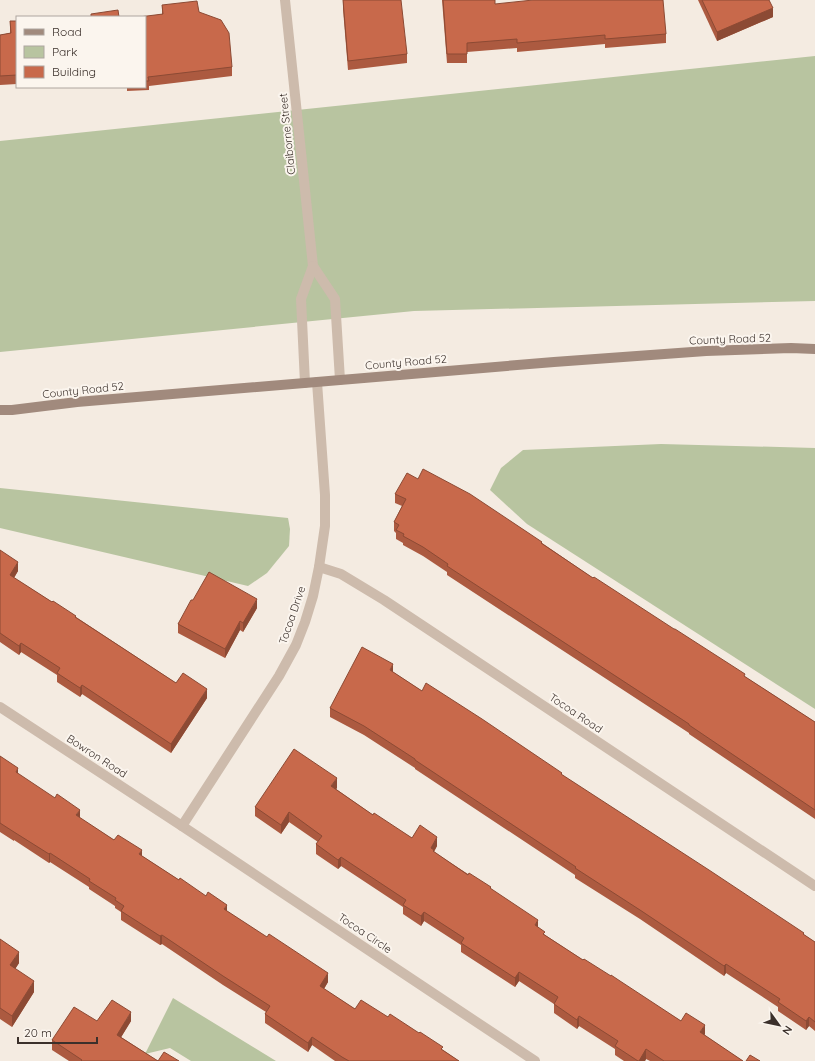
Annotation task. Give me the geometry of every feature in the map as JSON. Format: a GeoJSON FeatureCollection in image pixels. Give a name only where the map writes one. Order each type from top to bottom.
{"type":"FeatureCollection","features":[{"type":"Feature","properties":{"kind":"main road","name":"County Road 52"},"geometry":{"type":"LineString","coordinates":[[0,410],[12,410],[78,402],[554,362],[706,351],[791,348],[815,349]]}},
{"type":"Feature","properties":{"kind":"street","name":"Claiborne Street"},"geometry":{"type":"LineString","coordinates":[[285,0],[313,266],[301,299],[304,383]]}},
{"type":"Feature","properties":{"kind":"street","name":"Claiborne Street"},"geometry":{"type":"LineString","coordinates":[[313,266],[335,299],[340,380]]}},
{"type":"Feature","properties":{"kind":"street","name":"Tocoa Drive"},"geometry":{"type":"LineString","coordinates":[[182,826],[280,676],[296,645],[313,596],[325,526],[325,496],[317,382]]}},
{"type":"Feature","properties":{"kind":"street","name":"Tocoa Road"},"geometry":{"type":"LineString","coordinates":[[319,567],[341,574],[384,600],[815,886]]}},
{"type":"Feature","properties":{"kind":"street","name":"Bowron Road"},"geometry":{"type":"LineString","coordinates":[[0,706],[182,826]]}},
{"type":"Feature","properties":{"kind":"street","name":"Tocoa Circle"},"geometry":{"type":"LineString","coordinates":[[182,826],[535,1061]]}},
{"type":"Feature","properties":{"kind":"green space"},"geometry":{"type":"Polygon","coordinates":[[[815,56],[815,301],[414,311],[0,352],[0,141],[815,56]]]}},
{"type":"Feature","properties":{"kind":"green space"},"geometry":{"type":"Polygon","coordinates":[[[661,444],[815,448],[815,709],[527,524],[490,490],[501,468],[523,450],[661,444]]]}},
{"type":"Feature","properties":{"kind":"green space"},"geometry":{"type":"Polygon","coordinates":[[[0,488],[288,518],[290,529],[289,546],[267,573],[248,586],[0,528],[0,488]]]}},
{"type":"Feature","properties":{"kind":"green space"},"geometry":{"type":"Polygon","coordinates":[[[173,998],[276,1061],[191,1061],[170,1048],[145,1054],[173,998]]]}},
{"type":"Feature","properties":{"kind":"building"},"geometry":{"type":"Polygon","coordinates":[[[343,0],[401,0],[407,54],[348,61],[343,0]]]}},
{"type":"Feature","properties":{"kind":"building"},"geometry":{"type":"Polygon","coordinates":[[[443,0],[495,0],[495,4],[533,0],[663,0],[666,34],[605,39],[605,35],[517,43],[517,39],[467,43],[467,54],[447,54],[443,0]]]}},
{"type":"Feature","properties":{"kind":"building"},"geometry":{"type":"Polygon","coordinates":[[[702,0],[769,0],[773,8],[717,32],[702,0]]]}},
{"type":"Feature","properties":{"kind":"building"},"geometry":{"type":"Polygon","coordinates":[[[197,1],[199,12],[221,20],[229,33],[232,67],[148,77],[149,81],[146,81],[146,16],[163,14],[162,5],[197,1]]]}},
{"type":"Feature","properties":{"kind":"building"},"geometry":{"type":"Polygon","coordinates":[[[118,10],[119,16],[91,16],[91,14],[118,10]]]}},
{"type":"Feature","properties":{"kind":"building"},"geometry":{"type":"Polygon","coordinates":[[[10,21],[16,21],[16,75],[0,76],[0,35],[11,33],[10,21]]]}},
{"type":"Feature","properties":{"kind":"building"},"geometry":{"type":"Polygon","coordinates":[[[423,469],[470,494],[593,578],[594,577],[745,674],[744,676],[815,722],[815,810],[689,724],[447,566],[448,564],[396,530],[399,525],[394,522],[406,499],[395,494],[407,473],[418,479],[423,469]]]}},
{"type":"Feature","properties":{"kind":"building"},"geometry":{"type":"Polygon","coordinates":[[[0,550],[18,562],[10,575],[52,602],[53,601],[176,683],[183,673],[207,689],[171,744],[82,685],[80,688],[57,673],[60,668],[21,643],[19,646],[0,633],[0,550]]]}},
{"type":"Feature","properties":{"kind":"building"},"geometry":{"type":"Polygon","coordinates":[[[209,572],[257,599],[243,623],[240,621],[225,649],[178,624],[209,572]]]}},
{"type":"Feature","properties":{"kind":"building"},"geometry":{"type":"Polygon","coordinates":[[[362,647],[393,664],[390,670],[422,691],[426,683],[482,719],[562,773],[561,774],[709,870],[804,933],[803,934],[815,942],[815,1022],[809,1017],[806,1021],[778,1002],[780,999],[726,964],[724,966],[364,726],[330,708],[362,647]]]}},
{"type":"Feature","properties":{"kind":"building"},"geometry":{"type":"Polygon","coordinates":[[[294,749],[337,778],[331,786],[373,815],[374,813],[412,838],[420,825],[437,837],[431,848],[434,850],[433,851],[468,875],[469,873],[491,887],[490,888],[538,920],[535,925],[545,932],[543,934],[583,960],[584,959],[611,975],[681,1021],[686,1013],[705,1025],[700,1032],[743,1061],[664,1061],[646,1049],[638,1061],[615,1046],[618,1041],[579,1016],[577,1020],[554,1004],[558,997],[519,972],[515,978],[461,943],[464,938],[424,912],[421,916],[403,905],[406,900],[341,857],[338,860],[316,844],[322,836],[289,812],[281,825],[255,807],[294,749]]]}},
{"type":"Feature","properties":{"kind":"building"},"geometry":{"type":"Polygon","coordinates":[[[0,756],[18,768],[16,772],[55,798],[57,794],[80,810],[76,815],[114,840],[118,835],[142,850],[139,854],[179,880],[180,878],[206,896],[208,892],[227,905],[224,909],[267,937],[269,934],[328,973],[320,986],[355,1009],[361,1000],[388,1017],[390,1014],[443,1047],[441,1049],[459,1061],[349,1061],[312,1037],[308,1043],[265,1014],[270,1006],[162,935],[160,936],[121,911],[124,906],[115,900],[116,898],[89,881],[90,879],[0,823],[0,756]]]}},
{"type":"Feature","properties":{"kind":"building"},"geometry":{"type":"Polygon","coordinates":[[[0,939],[19,952],[10,965],[34,981],[12,1016],[0,1008],[0,939]]]}},
{"type":"Feature","properties":{"kind":"building"},"geometry":{"type":"Polygon","coordinates":[[[112,1000],[131,1012],[117,1035],[158,1061],[81,1061],[82,1060],[52,1040],[74,1007],[97,1021],[112,1000]]]}},
{"type":"Feature","properties":{"kind":"building"},"geometry":{"type":"Polygon","coordinates":[[[164,1052],[179,1061],[158,1061],[164,1052]]]}},
{"type":"Feature","properties":{"kind":"building"},"geometry":{"type":"Polygon","coordinates":[[[750,1055],[760,1061],[746,1061],[750,1055]]]}}]}
